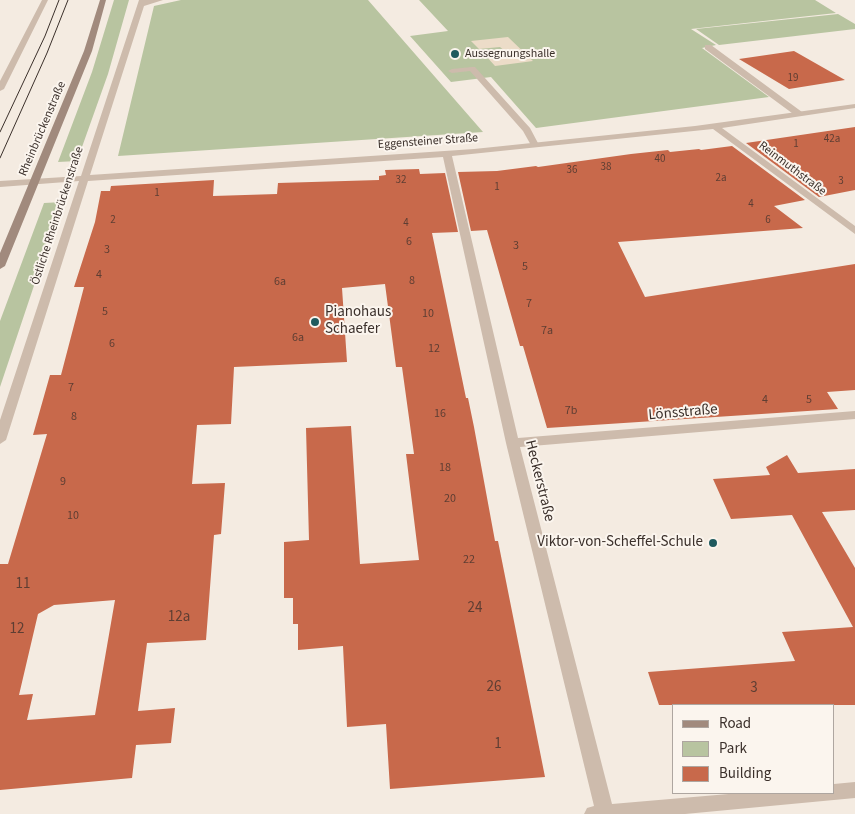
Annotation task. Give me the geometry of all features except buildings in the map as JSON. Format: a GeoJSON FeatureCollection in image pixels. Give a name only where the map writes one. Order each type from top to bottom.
{"type":"FeatureCollection","features":[{"type":"Feature","properties":{"kind":"main road","name":"Rheinbrückenstraße"},"geometry":{"type":"LineString","coordinates":[[0,266],[88,51],[103,0]]}},
{"type":"Feature","properties":{"kind":"street"},"geometry":{"type":"LineString","coordinates":[[0,89],[45,0]]}},
{"type":"Feature","properties":{"kind":"street"},"geometry":{"type":"LineString","coordinates":[[142,2],[160,0]]}},
{"type":"Feature","properties":{"kind":"street","name":"Östliche Rheinbrückenstraße"},"geometry":{"type":"LineString","coordinates":[[0,440],[142,2]]}},
{"type":"Feature","properties":{"kind":"street"},"geometry":{"type":"LineString","coordinates":[[708,47],[799,114]]}},
{"type":"Feature","properties":{"kind":"street"},"geometry":{"type":"LineString","coordinates":[[452,71],[472,69],[527,130],[535,146]]}},
{"type":"Feature","properties":{"kind":"street","name":"Eggensteiner Straße"},"geometry":{"type":"LineString","coordinates":[[0,184],[447,154],[535,146],[714,126],[855,106]]}},
{"type":"Feature","properties":{"kind":"street","name":"Reinmuthstraße"},"geometry":{"type":"LineString","coordinates":[[714,126],[855,231]]}},
{"type":"Feature","properties":{"kind":"street","name":"Heckerstraße"},"geometry":{"type":"LineString","coordinates":[[447,154],[601,814]]}},
{"type":"Feature","properties":{"kind":"street","name":"Lönsstraße"},"geometry":{"type":"LineString","coordinates":[[513,443],[855,415]]}},
{"type":"Feature","properties":{"kind":"street"},"geometry":{"type":"LineString","coordinates":[[835,792],[855,790]]}},
{"type":"Feature","properties":{"kind":"street"},"geometry":{"type":"LineString","coordinates":[[601,814],[817,794]]}},
{"type":"Feature","properties":{"kind":"green space"},"geometry":{"type":"Polygon","coordinates":[[[114,0],[129,0],[108,74],[77,161],[58,162],[92,72],[114,0]]]}},
{"type":"Feature","properties":{"kind":"green space"},"geometry":{"type":"Polygon","coordinates":[[[181,0],[368,0],[483,132],[118,156],[154,6],[181,0]]]}},
{"type":"Feature","properties":{"kind":"green space"},"geometry":{"type":"Polygon","coordinates":[[[419,0],[815,0],[836,13],[691,29],[716,45],[702,48],[769,97],[536,128],[491,77],[451,82],[410,36],[448,31],[419,0]]]}},
{"type":"Feature","properties":{"kind":"green space"},"geometry":{"type":"Polygon","coordinates":[[[838,14],[855,24],[855,29],[719,45],[696,29],[838,14]]]}},
{"type":"Feature","properties":{"kind":"green space"},"geometry":{"type":"Polygon","coordinates":[[[63,202],[0,387],[0,321],[44,203],[63,202]]]}},
{"type":"Feature","properties":{"kind":"shaded area"},"geometry":{"type":"Polygon","coordinates":[[[508,37],[533,61],[495,66],[486,56],[507,53],[500,47],[479,49],[471,41],[508,37]]]}},
{"type":"Feature","properties":{"kind":"tram line"},"geometry":{"type":"LineString","coordinates":[[0,132],[45,36],[59,0]]}},
{"type":"Feature","properties":{"kind":"tram line"},"geometry":{"type":"LineString","coordinates":[[0,158],[47,53],[68,0]]}},
{"type":"Feature","properties":{"kind":"place","name":"Aussegnungshalle"},"geometry":{"type":"Point","coordinates":[455,54]}},
{"type":"Feature","properties":{"kind":"place","name":"Pianohaus Schaefer"},"geometry":{"type":"Point","coordinates":[315,322]}},
{"type":"Feature","properties":{"kind":"place","name":"Viktor-von-Scheffel-Schule"},"geometry":{"type":"Point","coordinates":[713,543]}}]}
